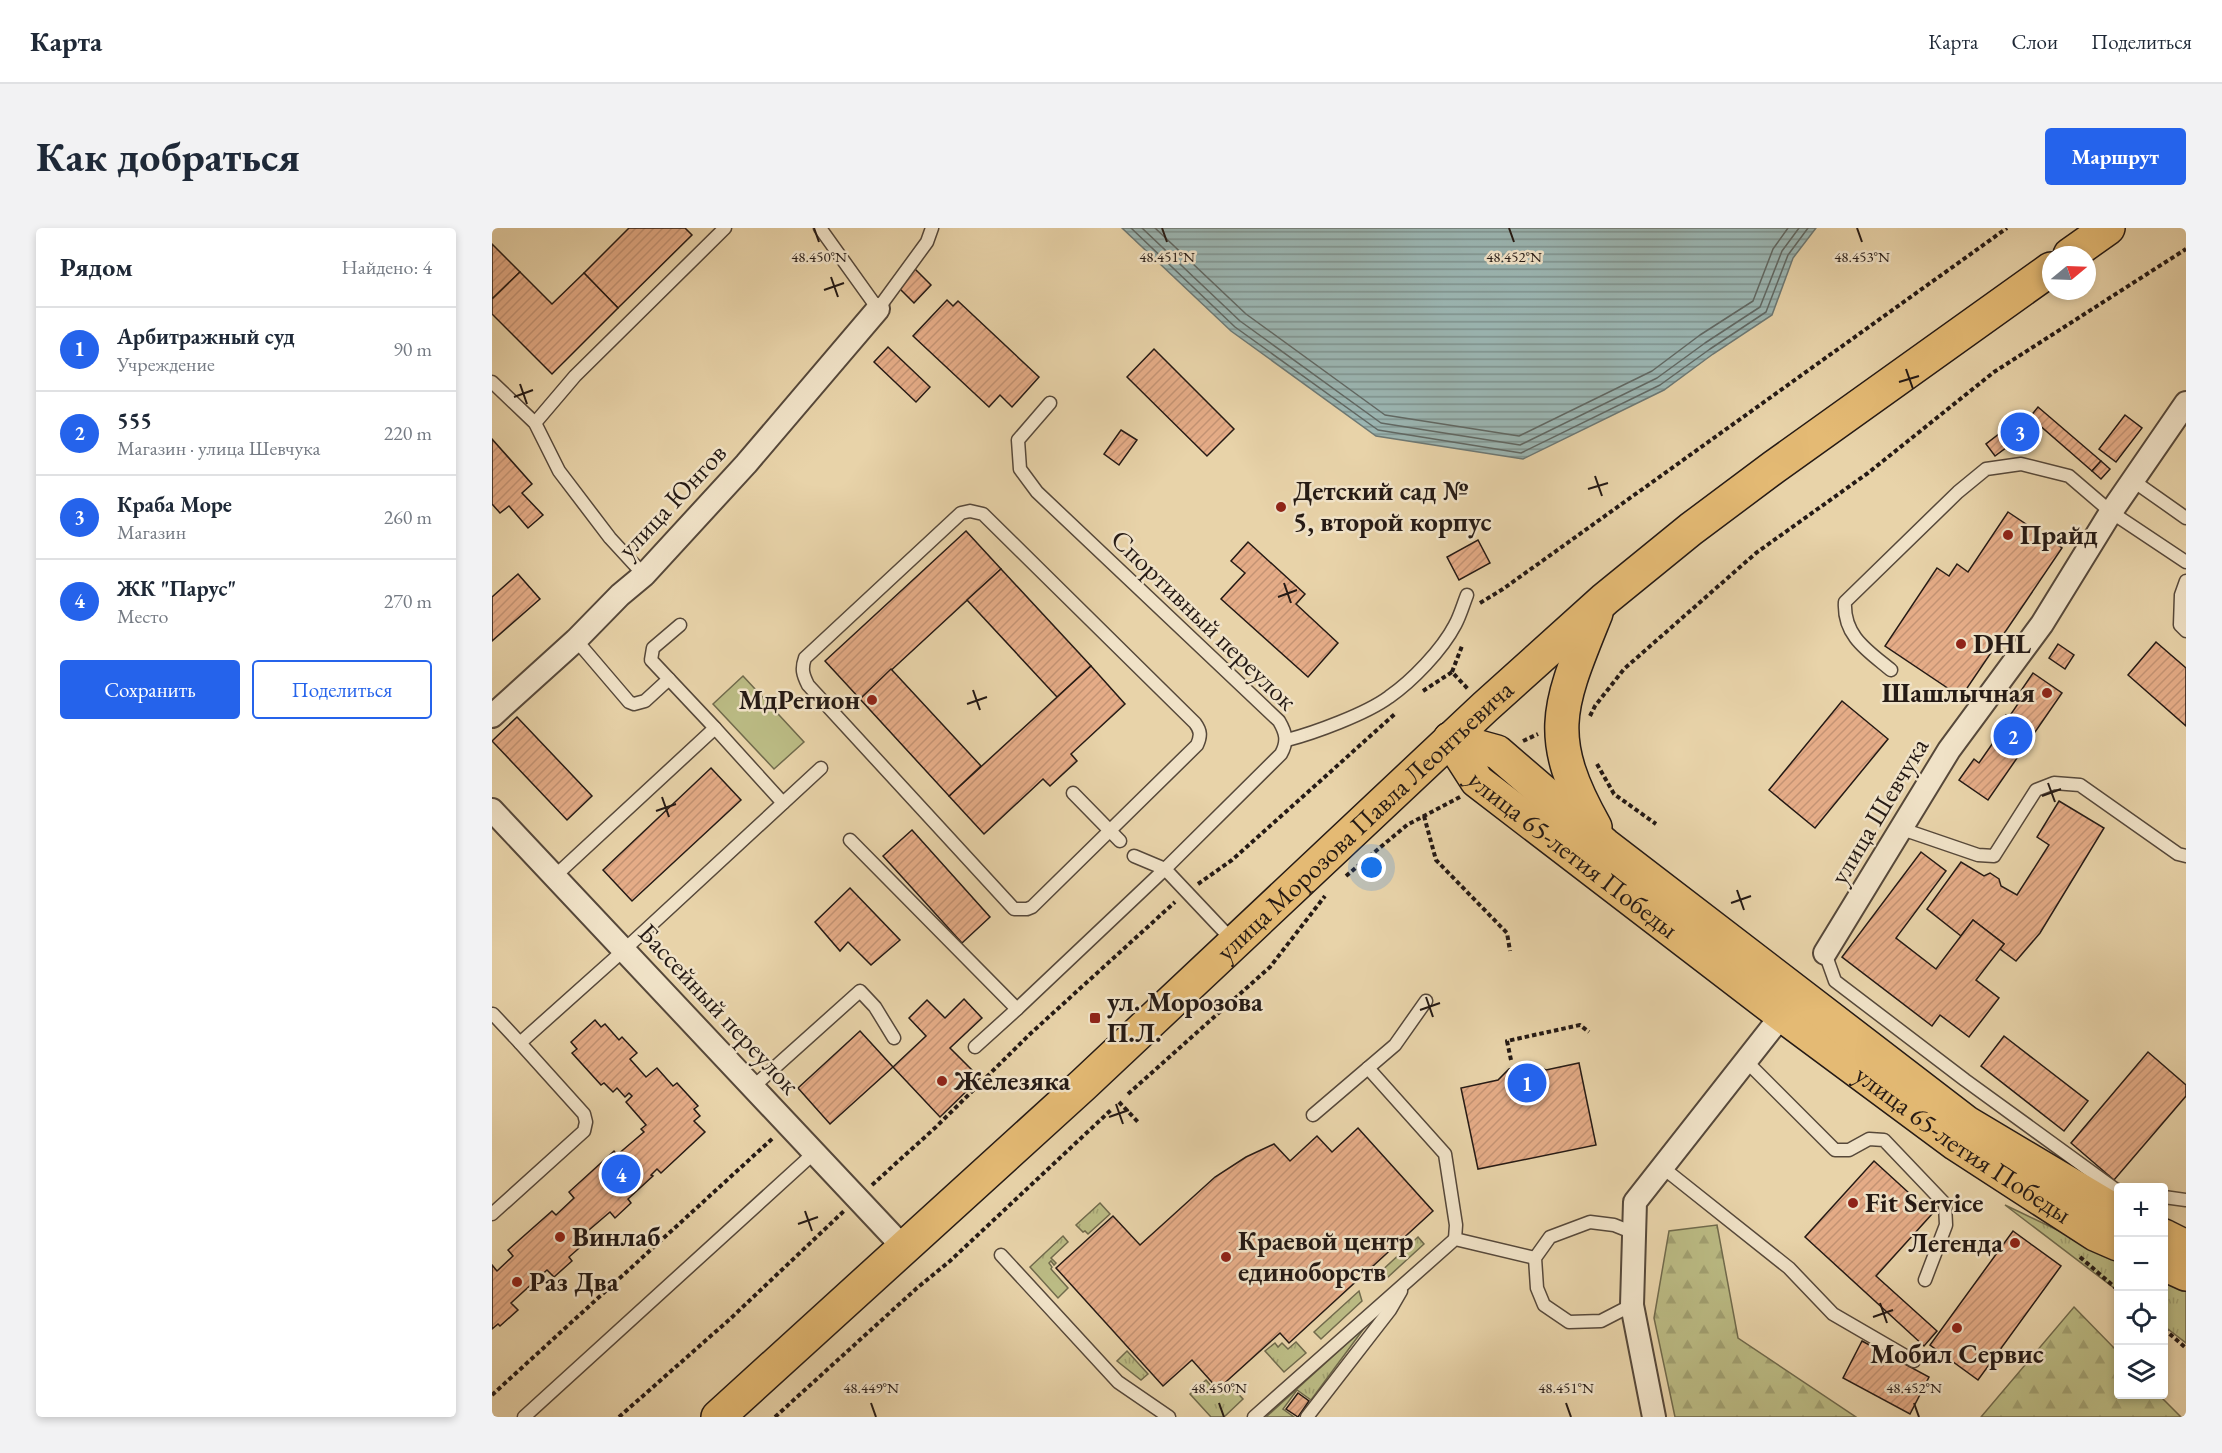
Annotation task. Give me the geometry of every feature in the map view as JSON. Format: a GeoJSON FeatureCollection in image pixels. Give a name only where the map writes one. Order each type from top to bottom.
{"type":"FeatureCollection","features":[{"type":"Feature","properties":{"kind":"main road"},"geometry":{"type":"LineString","coordinates":[[2083,246],[2108,228]]}},
{"type":"Feature","properties":{"kind":"main road","name":"улица Морозова Павла Леонтьевича"},"geometry":{"type":"LineString","coordinates":[[718,1417],[1083,1084],[1450,739],[1598,605],[1691,529],[1774,467],[2042,274]]}},
{"type":"Feature","properties":{"kind":"main road"},"geometry":{"type":"LineString","coordinates":[[1598,605],[1567,684],[1560,724],[1561,740],[1571,780],[1605,845]]}},
{"type":"Feature","properties":{"kind":"main road","name":"улица 65-летия Победы"},"geometry":{"type":"LineString","coordinates":[[1450,739],[1497,752],[1605,845],[1967,1123],[2114,1211]]}},
{"type":"Feature","properties":{"kind":"main road","name":"улица 65-летия Победы"},"geometry":{"type":"LineString","coordinates":[[1450,739],[1473,777],[1482,785],[1782,1015],[1956,1144],[2095,1234],[2114,1242]]}},
{"type":"Feature","properties":{"kind":"main road"},"geometry":{"type":"LineString","coordinates":[[2165,1237],[2186,1247]]}},
{"type":"Feature","properties":{"kind":"main road"},"geometry":{"type":"LineString","coordinates":[[2168,1266],[2186,1274]]}},
{"type":"Feature","properties":{"kind":"street","name":"улица Юнгов"},"geometry":{"type":"LineString","coordinates":[[492,716],[576,640],[620,595],[644,576],[746,464],[878,309]]}},
{"type":"Feature","properties":{"kind":"street","name":"улица Шевчука"},"geometry":{"type":"LineString","coordinates":[[1826,953],[1949,750],[2042,624],[2111,512],[2186,403]]}},
{"type":"Feature","properties":{"kind":"street","name":"Бассейный переулок"},"geometry":{"type":"LineString","coordinates":[[492,810],[904,1248]]}},
{"type":"Feature","properties":{"kind":"street"},"geometry":{"type":"LineString","coordinates":[[1654,1417],[1632,1305],[1635,1202],[1782,1015]]}},
{"type":"Feature","properties":{"kind":"lane"},"geometry":{"type":"LineString","coordinates":[[535,423],[575,376],[725,228]]}},
{"type":"Feature","properties":{"kind":"lane"},"geometry":{"type":"LineString","coordinates":[[820,228],[878,309],[927,242],[932,228]]}},
{"type":"Feature","properties":{"kind":"lane"},"geometry":{"type":"LineString","coordinates":[[492,382],[535,423],[559,471],[610,538],[644,576]]}},
{"type":"Feature","properties":{"kind":"lane","name":"Спортивный переулок"},"geometry":{"type":"LineString","coordinates":[[975,1047],[1165,868],[1281,754],[1287,740],[1280,721],[1037,492],[1020,468],[1018,440],[1050,403]]}},
{"type":"Feature","properties":{"kind":"lane"},"geometry":{"type":"LineString","coordinates":[[1891,670],[1856,640],[1845,613],[1845,602],[1958,492],[1986,469],[2021,464],[2069,476],[2111,512],[2186,562]]}},
{"type":"Feature","properties":{"kind":"lane"},"geometry":{"type":"LineString","coordinates":[[2132,480],[2186,518]]}},
{"type":"Feature","properties":{"kind":"lane"},"geometry":{"type":"LineString","coordinates":[[970,511],[983,514],[1196,723],[1200,730],[1201,737],[1197,745],[1109,830],[1032,907],[1014,909],[808,686],[802,666],[805,658],[961,513],[970,511]]}},
{"type":"Feature","properties":{"kind":"lane"},"geometry":{"type":"LineString","coordinates":[[2186,581],[2181,596],[2180,625],[2186,630]]}},
{"type":"Feature","properties":{"kind":"lane"},"geometry":{"type":"LineString","coordinates":[[1287,740],[1316,731],[1390,697],[1435,655],[1455,626],[1467,596]]}},
{"type":"Feature","properties":{"kind":"lane"},"geometry":{"type":"LineString","coordinates":[[680,625],[653,648],[651,660],[783,803]]}},
{"type":"Feature","properties":{"kind":"lane"},"geometry":{"type":"LineString","coordinates":[[576,640],[629,702],[634,704],[645,701],[669,680]]}},
{"type":"Feature","properties":{"kind":"lane"},"geometry":{"type":"LineString","coordinates":[[555,876],[714,728]]}},
{"type":"Feature","properties":{"kind":"lane"},"geometry":{"type":"LineString","coordinates":[[520,1043],[821,768]]}},
{"type":"Feature","properties":{"kind":"lane"},"geometry":{"type":"LineString","coordinates":[[1902,829],[1977,855],[1994,856],[2036,790],[2054,783],[2080,785],[2178,854],[2186,856]]}},
{"type":"Feature","properties":{"kind":"lane"},"geometry":{"type":"LineString","coordinates":[[1073,793],[1120,842]]}},
{"type":"Feature","properties":{"kind":"lane"},"geometry":{"type":"LineString","coordinates":[[850,840],[1017,1009]]}},
{"type":"Feature","properties":{"kind":"lane"},"geometry":{"type":"LineString","coordinates":[[1134,856],[1165,868],[1234,942]]}},
{"type":"Feature","properties":{"kind":"lane"},"geometry":{"type":"LineString","coordinates":[[1826,953],[1835,981],[1965,1080],[2114,1188]]}},
{"type":"Feature","properties":{"kind":"lane"},"geometry":{"type":"LineString","coordinates":[[753,1087],[860,991],[875,1007],[894,1038]]}},
{"type":"Feature","properties":{"kind":"lane"},"geometry":{"type":"LineString","coordinates":[[1313,1115],[1395,1045],[1425,1001]]}},
{"type":"Feature","properties":{"kind":"lane"},"geometry":{"type":"LineString","coordinates":[[492,1214],[584,1131],[586,1122],[584,1114],[493,1014]]}},
{"type":"Feature","properties":{"kind":"lane"},"geometry":{"type":"LineString","coordinates":[[1745,1060],[1835,1150],[1849,1150],[1869,1138],[1884,1140],[1945,1203],[1946,1225],[1925,1280]]}},
{"type":"Feature","properties":{"kind":"lane"},"geometry":{"type":"LineString","coordinates":[[1254,1417],[1455,1239],[1456,1225],[1445,1154],[1368,1068]]}},
{"type":"Feature","properties":{"kind":"lane"},"geometry":{"type":"LineString","coordinates":[[524,1417],[814,1153]]}},
{"type":"Feature","properties":{"kind":"lane"},"geometry":{"type":"LineString","coordinates":[[1662,1167],[1789,1268],[1833,1314],[1914,1361]]}},
{"type":"Feature","properties":{"kind":"lane"},"geometry":{"type":"LineString","coordinates":[[2168,1198],[2186,1200]]}},
{"type":"Feature","properties":{"kind":"lane"},"geometry":{"type":"LineString","coordinates":[[1632,1305],[1601,1321],[1569,1322],[1544,1305],[1537,1288],[1535,1258],[1550,1238],[1590,1222],[1614,1225],[1634,1233]]}},
{"type":"Feature","properties":{"kind":"lane"},"geometry":{"type":"LineString","coordinates":[[1455,1239],[1535,1258]]}},
{"type":"Feature","properties":{"kind":"lane"},"geometry":{"type":"LineString","coordinates":[[1000,1255],[1118,1382],[1169,1417]]}},
{"type":"Feature","properties":{"kind":"lane"},"geometry":{"type":"LineString","coordinates":[[1307,1417],[1390,1310],[1408,1280]]}},
{"type":"Feature","properties":{"kind":"path"},"geometry":{"type":"LineString","coordinates":[[1478,604],[1503,589],[2007,228]]}},
{"type":"Feature","properties":{"kind":"path"},"geometry":{"type":"LineString","coordinates":[[1505,758],[1522,742],[1560,724],[1589,722],[1595,706],[1624,669],[1756,553],[1868,473],[1994,372],[2186,249]]}},
{"type":"Feature","properties":{"kind":"path"},"geometry":{"type":"LineString","coordinates":[[1452,672],[1463,643]]}},
{"type":"Feature","properties":{"kind":"path"},"geometry":{"type":"LineString","coordinates":[[1594,756],[1604,780],[1614,794],[1656,824]]}},
{"type":"Feature","properties":{"kind":"path"},"geometry":{"type":"LineString","coordinates":[[1340,881],[1407,825],[1482,785]]}},
{"type":"Feature","properties":{"kind":"path"},"geometry":{"type":"LineString","coordinates":[[1424,816],[1436,860],[1506,933],[1510,951]]}},
{"type":"Feature","properties":{"kind":"path"},"geometry":{"type":"LineString","coordinates":[[1128,1094],[1270,967],[1331,888]]}},
{"type":"Feature","properties":{"kind":"path"},"geometry":{"type":"LineString","coordinates":[[1511,1060],[1507,1041],[1580,1025],[1589,1032]]}},
{"type":"Feature","properties":{"kind":"path"},"geometry":{"type":"LineString","coordinates":[[1119,1102],[1139,1123]]}},
{"type":"Feature","properties":{"kind":"path"},"geometry":{"type":"LineString","coordinates":[[775,1417],[917,1288],[950,1261],[1112,1109]]}},
{"type":"Feature","properties":{"kind":"path"},"geometry":{"type":"LineString","coordinates":[[492,1395],[788,1124]]}},
{"type":"Feature","properties":{"kind":"path"},"geometry":{"type":"LineString","coordinates":[[619,1417],[729,1319],[857,1198]]}},
{"type":"Feature","properties":{"kind":"path"},"geometry":{"type":"LineString","coordinates":[[2168,1333],[2186,1348]]}},
{"type":"Feature","properties":{"kind":"green space"},"geometry":{"type":"Polygon","coordinates":[[[743,676],[804,742],[774,769],[713,704],[743,676]]]}},
{"type":"Feature","properties":{"kind":"green space"},"geometry":{"type":"Polygon","coordinates":[[[1100,1203],[1110,1214],[1088,1234],[1083,1232],[1076,1225],[1100,1203]]]}},
{"type":"Feature","properties":{"kind":"green space"},"geometry":{"type":"Polygon","coordinates":[[[2005,1205],[2114,1257],[2114,1288],[2005,1205]]]}},
{"type":"Feature","properties":{"kind":"green space"},"geometry":{"type":"Polygon","coordinates":[[[1717,1225],[1738,1338],[1856,1417],[1675,1417],[1654,1318],[1669,1231],[1717,1225]]]}},
{"type":"Feature","properties":{"kind":"green space"},"geometry":{"type":"Polygon","coordinates":[[[1063,1236],[1068,1242],[1051,1258],[1056,1263],[1054,1265],[1051,1261],[1049,1263],[1051,1269],[1068,1288],[1058,1298],[1030,1267],[1063,1236]]]}},
{"type":"Feature","properties":{"kind":"green space"},"geometry":{"type":"Polygon","coordinates":[[[1418,1237],[1424,1244],[1388,1277],[1376,1276],[1418,1237]]]}},
{"type":"Feature","properties":{"kind":"green space"},"geometry":{"type":"Polygon","coordinates":[[[2168,1283],[2186,1291],[2186,1343],[2168,1329],[2168,1283]]]}},
{"type":"Feature","properties":{"kind":"green space"},"geometry":{"type":"Polygon","coordinates":[[[1359,1291],[1362,1301],[1321,1339],[1314,1332],[1359,1291]]]}},
{"type":"Feature","properties":{"kind":"green space"},"geometry":{"type":"Polygon","coordinates":[[[2074,1307],[2114,1348],[2114,1399],[2163,1399],[2181,1417],[1981,1417],[2074,1307]]]}},
{"type":"Feature","properties":{"kind":"green space"},"geometry":{"type":"Polygon","coordinates":[[[1365,1327],[1311,1400],[1297,1390],[1283,1409],[1294,1417],[1266,1417],[1365,1327]]]}},
{"type":"Feature","properties":{"kind":"green space"},"geometry":{"type":"Polygon","coordinates":[[[1296,1342],[1306,1353],[1284,1372],[1265,1351],[1275,1343],[1278,1347],[1282,1343],[1288,1349],[1296,1342]]]}},
{"type":"Feature","properties":{"kind":"green space"},"geometry":{"type":"Polygon","coordinates":[[[1127,1351],[1148,1374],[1141,1380],[1117,1361],[1127,1351]]]}},
{"type":"Feature","properties":{"kind":"green space"},"geometry":{"type":"Polygon","coordinates":[[[1206,1380],[1218,1394],[1229,1384],[1243,1399],[1224,1417],[1211,1417],[1190,1394],[1206,1380]]]}},
{"type":"Feature","properties":{"kind":"water"},"geometry":{"type":"Polygon","coordinates":[[[1122,228],[1816,228],[1793,258],[1772,315],[1664,390],[1523,459],[1376,436],[1231,331],[1122,228]]]}},
{"type":"Feature","properties":{"kind":"building"},"geometry":{"type":"Polygon","coordinates":[[[629,228],[685,228],[692,235],[618,308],[584,273],[629,228]]]}},
{"type":"Feature","properties":{"kind":"building"},"geometry":{"type":"Polygon","coordinates":[[[492,244],[520,272],[492,299],[492,244]]]}},
{"type":"Feature","properties":{"kind":"building"},"geometry":{"type":"Polygon","coordinates":[[[915,269],[931,285],[914,303],[898,287],[915,269]]]}},
{"type":"Feature","properties":{"kind":"building"},"geometry":{"type":"Polygon","coordinates":[[[520,272],[552,304],[584,273],[618,308],[552,374],[492,314],[492,299],[520,272]]]}},
{"type":"Feature","properties":{"kind":"building"},"geometry":{"type":"Polygon","coordinates":[[[947,300],[953,306],[958,301],[1039,377],[1012,407],[1000,395],[989,407],[913,336],[947,300]]]}},
{"type":"Feature","properties":{"kind":"building"},"geometry":{"type":"Polygon","coordinates":[[[888,347],[930,387],[916,402],[874,362],[888,347]]]}},
{"type":"Feature","properties":{"kind":"building"},"geometry":{"type":"Polygon","coordinates":[[[1154,349],[1234,429],[1207,456],[1127,377],[1154,349]]]}},
{"type":"Feature","properties":{"kind":"building"},"geometry":{"type":"Polygon","coordinates":[[[2038,407],[2101,461],[2092,471],[2030,417],[2038,407]]]}},
{"type":"Feature","properties":{"kind":"building"},"geometry":{"type":"Polygon","coordinates":[[[2125,415],[2142,428],[2116,462],[2099,449],[2125,415]]]}},
{"type":"Feature","properties":{"kind":"building"},"geometry":{"type":"Polygon","coordinates":[[[2017,420],[2026,433],[1995,456],[1986,444],[2017,420]]]}},
{"type":"Feature","properties":{"kind":"building"},"geometry":{"type":"Polygon","coordinates":[[[1121,430],[1137,440],[1119,465],[1104,454],[1121,430]]]}},
{"type":"Feature","properties":{"kind":"building"},"geometry":{"type":"Polygon","coordinates":[[[492,439],[532,484],[522,493],[543,515],[528,528],[509,506],[500,513],[492,504],[492,439]]]}},
{"type":"Feature","properties":{"kind":"building"},"geometry":{"type":"Polygon","coordinates":[[[2101,461],[2110,469],[2101,479],[2092,471],[2101,461]]]}},
{"type":"Feature","properties":{"kind":"building"},"geometry":{"type":"Polygon","coordinates":[[[2008,512],[2062,548],[1961,697],[1885,646],[1937,568],[1949,576],[1957,564],[1968,572],[2008,512]]]}},
{"type":"Feature","properties":{"kind":"building"},"geometry":{"type":"Polygon","coordinates":[[[966,531],[1001,569],[860,699],[825,661],[966,531]]]}},
{"type":"Feature","properties":{"kind":"building"},"geometry":{"type":"Polygon","coordinates":[[[1478,540],[1490,563],[1459,580],[1447,557],[1478,540]]]}},
{"type":"Feature","properties":{"kind":"building"},"geometry":{"type":"Polygon","coordinates":[[[1248,542],[1305,594],[1296,604],[1338,643],[1308,677],[1221,599],[1245,573],[1231,561],[1248,542]]]}},
{"type":"Feature","properties":{"kind":"building"},"geometry":{"type":"Polygon","coordinates":[[[1001,569],[1091,666],[1057,697],[967,600],[1001,569]]]}},
{"type":"Feature","properties":{"kind":"building"},"geometry":{"type":"Polygon","coordinates":[[[518,574],[540,599],[492,641],[492,597],[518,574]]]}},
{"type":"Feature","properties":{"kind":"building"},"geometry":{"type":"Polygon","coordinates":[[[2156,642],[2186,668],[2186,726],[2128,675],[2156,642]]]}},
{"type":"Feature","properties":{"kind":"building"},"geometry":{"type":"Polygon","coordinates":[[[2058,644],[2074,655],[2065,669],[2049,658],[2058,644]]]}},
{"type":"Feature","properties":{"kind":"building"},"geometry":{"type":"Polygon","coordinates":[[[1091,666],[1125,704],[1071,754],[1077,761],[1050,786],[1043,779],[984,834],[949,796],[1091,666]]]}},
{"type":"Feature","properties":{"kind":"building"},"geometry":{"type":"Polygon","coordinates":[[[891,669],[981,766],[949,796],[860,699],[891,669]]]}},
{"type":"Feature","properties":{"kind":"building"},"geometry":{"type":"Polygon","coordinates":[[[2033,673],[2062,693],[1988,800],[1959,780],[1974,759],[1979,763],[1995,740],[1992,735],[2006,715],[2009,717],[2022,698],[2018,695],[2033,673]]]}},
{"type":"Feature","properties":{"kind":"building"},"geometry":{"type":"Polygon","coordinates":[[[1842,701],[1888,739],[1815,828],[1769,790],[1842,701]]]}},
{"type":"Feature","properties":{"kind":"building"},"geometry":{"type":"Polygon","coordinates":[[[517,717],[592,796],[567,820],[492,741],[517,717]]]}},
{"type":"Feature","properties":{"kind":"building"},"geometry":{"type":"Polygon","coordinates":[[[711,768],[741,800],[632,901],[603,870],[711,768]]]}},
{"type":"Feature","properties":{"kind":"building"},"geometry":{"type":"Polygon","coordinates":[[[2059,801],[2104,828],[2040,933],[2016,961],[2000,949],[2004,944],[1973,920],[1961,936],[1927,909],[1961,862],[1984,876],[1990,873],[1999,879],[2001,886],[2017,895],[2049,845],[2037,837],[2059,801]]]}},
{"type":"Feature","properties":{"kind":"building"},"geometry":{"type":"Polygon","coordinates":[[[912,830],[990,917],[962,943],[883,856],[912,830]]]}},
{"type":"Feature","properties":{"kind":"building"},"geometry":{"type":"Polygon","coordinates":[[[1921,852],[1946,871],[1896,938],[1936,969],[1973,920],[2004,944],[1976,980],[1999,998],[1969,1037],[1940,1015],[1932,1026],[1842,957],[1921,852]]]}},
{"type":"Feature","properties":{"kind":"building"},"geometry":{"type":"Polygon","coordinates":[[[850,888],[900,940],[871,965],[848,942],[840,951],[815,922],[850,888]]]}},
{"type":"Feature","properties":{"kind":"building"},"geometry":{"type":"Polygon","coordinates":[[[964,999],[982,1018],[950,1048],[980,1078],[940,1117],[893,1067],[926,1036],[909,1018],[927,1000],[945,1018],[964,999]]]}},
{"type":"Feature","properties":{"kind":"building"},"geometry":{"type":"Polygon","coordinates":[[[595,1020],[601,1027],[605,1024],[619,1040],[622,1037],[637,1053],[630,1059],[646,1077],[657,1068],[673,1086],[677,1083],[698,1106],[694,1109],[700,1116],[694,1121],[705,1132],[661,1173],[657,1169],[651,1175],[653,1176],[628,1199],[631,1203],[615,1218],[610,1212],[589,1230],[582,1238],[586,1242],[569,1257],[572,1261],[554,1277],[547,1270],[511,1303],[518,1310],[500,1326],[498,1324],[492,1329],[492,1265],[497,1271],[513,1256],[508,1250],[552,1211],[556,1215],[574,1198],[569,1192],[614,1151],[617,1155],[644,1132],[641,1129],[646,1125],[626,1102],[632,1096],[629,1093],[625,1097],[617,1088],[613,1092],[604,1083],[601,1085],[572,1053],[577,1049],[571,1042],[595,1020]]]}},
{"type":"Feature","properties":{"kind":"building"},"geometry":{"type":"Polygon","coordinates":[[[860,1031],[893,1067],[830,1124],[798,1088],[860,1031]]]}},
{"type":"Feature","properties":{"kind":"building"},"geometry":{"type":"Polygon","coordinates":[[[2004,1036],[2088,1101],[2064,1131],[1981,1066],[2004,1036]]]}},
{"type":"Feature","properties":{"kind":"building"},"geometry":{"type":"Polygon","coordinates":[[[2148,1052],[2186,1085],[2186,1096],[2114,1180],[2071,1143],[2148,1052]]]}},
{"type":"Feature","properties":{"kind":"building"},"geometry":{"type":"Polygon","coordinates":[[[1579,1063],[1596,1145],[1478,1169],[1461,1088],[1498,1080],[1509,1069],[1531,1064],[1546,1070],[1579,1063]]]}},
{"type":"Feature","properties":{"kind":"building","name":"Краевой центр единоборств"},"geometry":{"type":"Polygon","coordinates":[[[1358,1128],[1433,1211],[1289,1343],[1280,1333],[1218,1389],[1192,1360],[1163,1386],[1056,1268],[1113,1216],[1140,1245],[1215,1177],[1246,1157],[1274,1144],[1290,1161],[1317,1136],[1332,1152],[1358,1128]]]}},
{"type":"Feature","properties":{"kind":"building"},"geometry":{"type":"Polygon","coordinates":[[[1874,1161],[1932,1214],[1876,1276],[1937,1331],[1924,1346],[1805,1237],[1874,1161]]]}},
{"type":"Feature","properties":{"kind":"building"},"geometry":{"type":"Polygon","coordinates":[[[2013,1231],[2061,1266],[1978,1380],[1930,1345],[2013,1231]]]}},
{"type":"Feature","properties":{"kind":"building"},"geometry":{"type":"Polygon","coordinates":[[[1862,1341],[1929,1377],[1910,1414],[1843,1378],[1862,1341]]]}},
{"type":"Feature","properties":{"kind":"building"},"geometry":{"type":"Polygon","coordinates":[[[1298,1393],[1309,1401],[1298,1417],[1286,1409],[1298,1393]]]}},
{"type":"Feature","properties":{"kind":"place","name":"Краба Море"},"geometry":{"type":"Point","coordinates":[2020,432]}},
{"type":"Feature","properties":{"kind":"place","name":"Детский сад № 5, второй корпус"},"geometry":{"type":"Point","coordinates":[1281,507]}},
{"type":"Feature","properties":{"kind":"place","name":"Прайд"},"geometry":{"type":"Point","coordinates":[2008,535]}},
{"type":"Feature","properties":{"kind":"place","name":"DHL"},"geometry":{"type":"Point","coordinates":[1961,644]}},
{"type":"Feature","properties":{"kind":"place","name":"Шашлычная"},"geometry":{"type":"Point","coordinates":[2047,693]}},
{"type":"Feature","properties":{"kind":"place","name":"МдРегион"},"geometry":{"type":"Point","coordinates":[872,700]}},
{"type":"Feature","properties":{"kind":"place","name":"555"},"geometry":{"type":"Point","coordinates":[2013,736]}},
{"type":"Feature","properties":{"kind":"place","name":"ул. Морозова П.Л."},"geometry":{"type":"Point","coordinates":[1095,1018]}},
{"type":"Feature","properties":{"kind":"place","name":"Железяка"},"geometry":{"type":"Point","coordinates":[942,1081]}},
{"type":"Feature","properties":{"kind":"place","name":"Арбитражный суд"},"geometry":{"type":"Point","coordinates":[1527,1083]}},
{"type":"Feature","properties":{"kind":"place","name":"ЖК \"Парус\""},"geometry":{"type":"Point","coordinates":[621,1174]}},
{"type":"Feature","properties":{"kind":"place","name":"Fit Service"},"geometry":{"type":"Point","coordinates":[1853,1203]}},
{"type":"Feature","properties":{"kind":"place","name":"Винлаб"},"geometry":{"type":"Point","coordinates":[560,1237]}},
{"type":"Feature","properties":{"kind":"place","name":"Легенда"},"geometry":{"type":"Point","coordinates":[2015,1243]}},
{"type":"Feature","properties":{"kind":"place","name":"Краевой центр единоборств"},"geometry":{"type":"Point","coordinates":[1226,1257]}},
{"type":"Feature","properties":{"kind":"place","name":"Раз Два"},"geometry":{"type":"Point","coordinates":[517,1282]}},
{"type":"Feature","properties":{"kind":"place","name":"Мобил Сервис"},"geometry":{"type":"Point","coordinates":[1957,1328]}}]}
